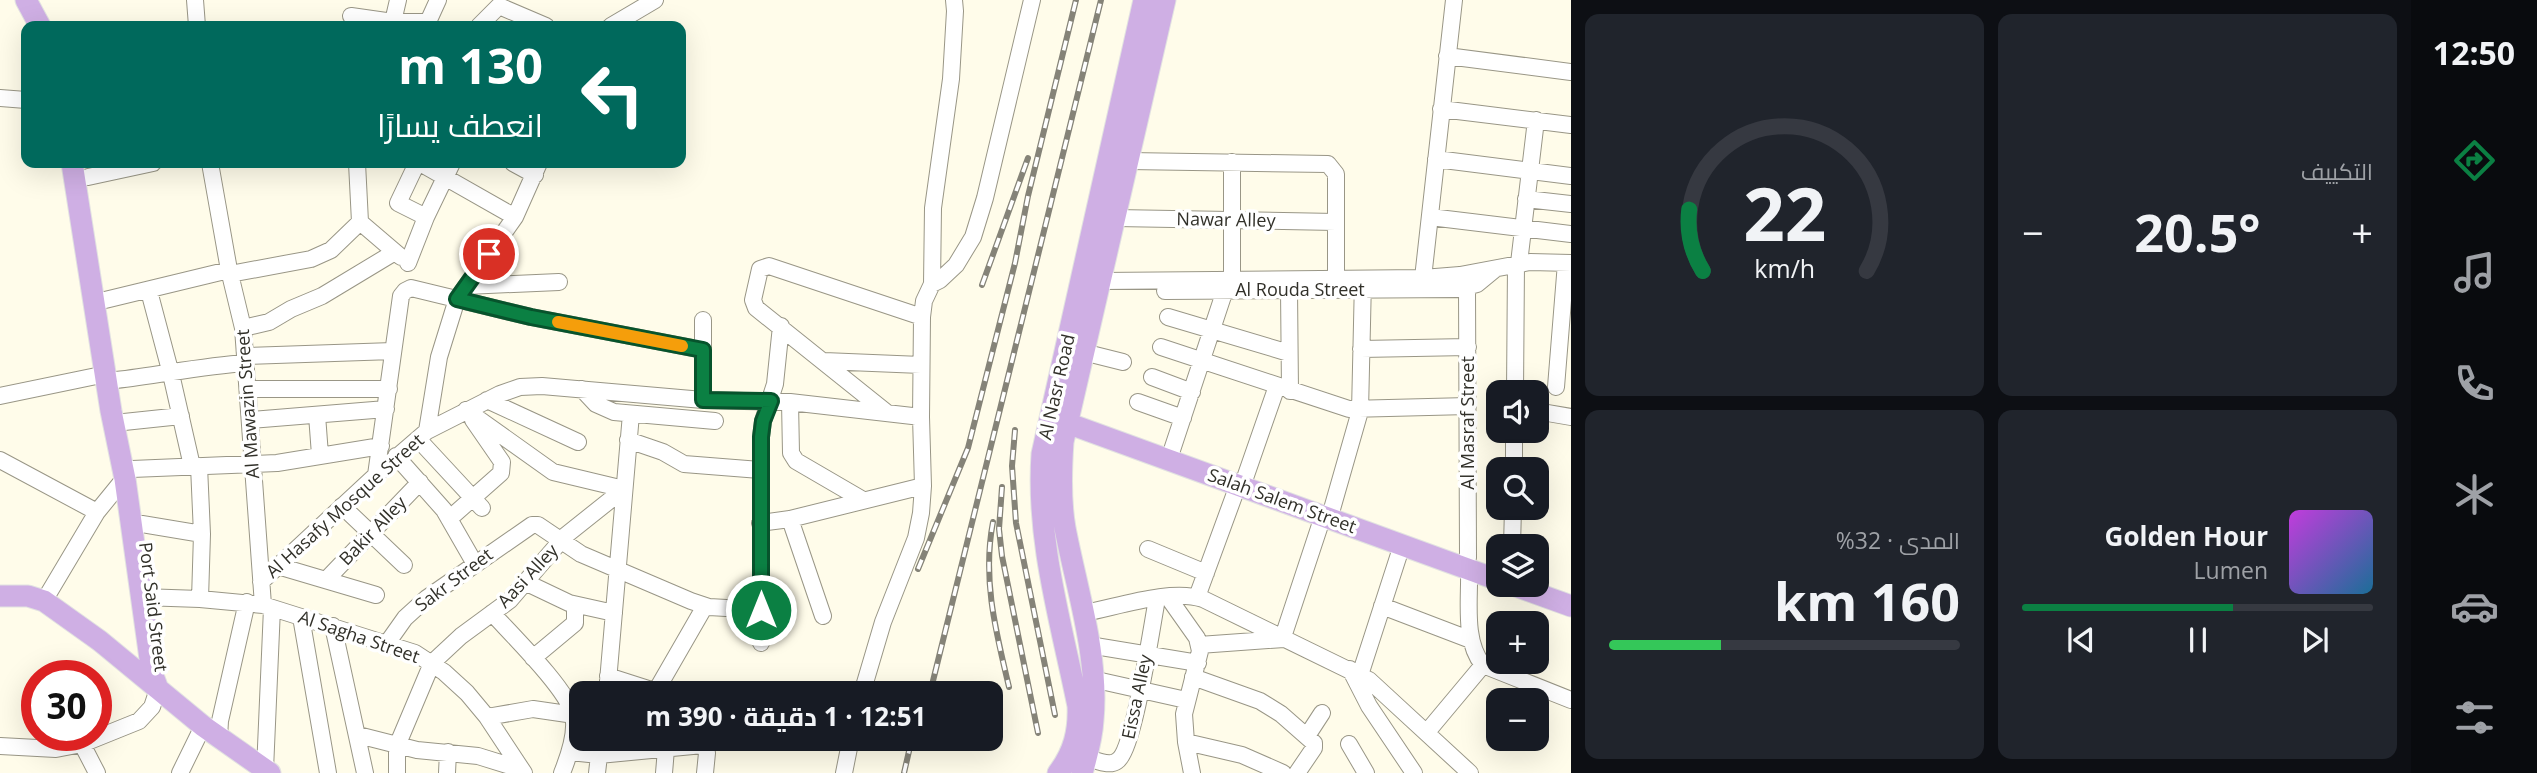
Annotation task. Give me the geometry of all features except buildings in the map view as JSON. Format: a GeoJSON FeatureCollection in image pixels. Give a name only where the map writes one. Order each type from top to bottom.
{"type":"FeatureCollection","features":[{"type":"Feature","properties":{"kind":"main road","name":"Al Nasr Road"},"geometry":{"type":"LineString","coordinates":[[1084,765],[1094,718],[1089,645],[1065,527],[1051,499],[1042,454],[1144,0]]}},
{"type":"Feature","properties":{"kind":"main road","name":"Al Nasr Road"},"geometry":{"type":"LineString","coordinates":[[1058,773],[1073,748],[1079,720],[1042,530],[1165,0]]}},
{"type":"Feature","properties":{"kind":"main road"},"geometry":{"type":"LineString","coordinates":[[28,1],[38,21]]}},
{"type":"Feature","properties":{"kind":"main road"},"geometry":{"type":"LineString","coordinates":[[28,1],[47,21]]}},
{"type":"Feature","properties":{"kind":"main road","name":"Port Said Street"},"geometry":{"type":"LineString","coordinates":[[82,168],[105,300],[111,411],[142,524],[152,673],[158,689]]}},
{"type":"Feature","properties":{"kind":"main road","name":"Port Said Street"},"geometry":{"type":"LineString","coordinates":[[82,168],[111,377],[124,422],[128,474],[148,597]]}},
{"type":"Feature","properties":{"kind":"main road","name":"Salah Salem Street"},"geometry":{"type":"LineString","coordinates":[[1068,417],[1172,450],[1241,481]]}},
{"type":"Feature","properties":{"kind":"main road","name":"Salah Salem Street"},"geometry":{"type":"LineString","coordinates":[[1068,417],[1469,564],[1486,573]]}},
{"type":"Feature","properties":{"kind":"main road","name":"Salah Salem Street"},"geometry":{"type":"LineString","coordinates":[[1327,513],[1402,545],[1486,567]]}},
{"type":"Feature","properties":{"kind":"main road"},"geometry":{"type":"LineString","coordinates":[[1042,530],[1056,524],[1065,527]]}},
{"type":"Feature","properties":{"kind":"main road"},"geometry":{"type":"LineString","coordinates":[[1549,587],[1571,595]]}},
{"type":"Feature","properties":{"kind":"main road"},"geometry":{"type":"LineString","coordinates":[[4,593],[44,601],[100,641],[211,732],[268,771]]}},
{"type":"Feature","properties":{"kind":"main road"},"geometry":{"type":"LineString","coordinates":[[1546,597],[1571,606]]}},
{"type":"Feature","properties":{"kind":"street"},"geometry":{"type":"LineString","coordinates":[[195,0],[197,21]]}},
{"type":"Feature","properties":{"kind":"street"},"geometry":{"type":"LineString","coordinates":[[394,21],[398,0]]}},
{"type":"Feature","properties":{"kind":"street"},"geometry":{"type":"LineString","coordinates":[[429,21],[438,0]]}},
{"type":"Feature","properties":{"kind":"street"},"geometry":{"type":"LineString","coordinates":[[619,21],[655,0]]}},
{"type":"Feature","properties":{"kind":"street"},"geometry":{"type":"LineString","coordinates":[[866,681],[883,622],[916,538],[921,513],[922,317],[924,301],[932,284],[933,208],[951,79],[954,0]]}},
{"type":"Feature","properties":{"kind":"street"},"geometry":{"type":"LineString","coordinates":[[932,284],[956,265],[973,237],[985,198],[1032,0]]}},
{"type":"Feature","properties":{"kind":"street"},"geometry":{"type":"LineString","coordinates":[[1423,278],[1454,0]]}},
{"type":"Feature","properties":{"kind":"street"},"geometry":{"type":"LineString","coordinates":[[484,21],[499,5],[518,20]]}},
{"type":"Feature","properties":{"kind":"street"},"geometry":{"type":"LineString","coordinates":[[351,14],[380,21]]}},
{"type":"Feature","properties":{"kind":"street"},"geometry":{"type":"LineString","coordinates":[[1447,56],[1571,72]]}},
{"type":"Feature","properties":{"kind":"street"},"geometry":{"type":"LineString","coordinates":[[0,98],[21,100]]}},
{"type":"Feature","properties":{"kind":"street"},"geometry":{"type":"LineString","coordinates":[[1441,109],[1571,125]]}},
{"type":"Feature","properties":{"kind":"street"},"geometry":{"type":"LineString","coordinates":[[1515,380],[1517,263],[1536,120]]}},
{"type":"Feature","properties":{"kind":"street"},"geometry":{"type":"LineString","coordinates":[[1436,159],[1571,176]]}},
{"type":"Feature","properties":{"kind":"street"},"geometry":{"type":"LineString","coordinates":[[1129,161],[1328,164],[1336,174],[1336,278]]}},
{"type":"Feature","properties":{"kind":"street"},"geometry":{"type":"LineString","coordinates":[[1172,450],[1228,285],[1232,162]]}},
{"type":"Feature","properties":{"kind":"street","name":"Al Mawazin Street"},"geometry":{"type":"LineString","coordinates":[[211,168],[243,328],[261,582],[260,605]]}},
{"type":"Feature","properties":{"kind":"street"},"geometry":{"type":"LineString","coordinates":[[357,168],[360,222],[401,258],[411,288]]}},
{"type":"Feature","properties":{"kind":"street"},"geometry":{"type":"LineString","coordinates":[[416,168],[398,203],[426,217]]}},
{"type":"Feature","properties":{"kind":"street"},"geometry":{"type":"LineString","coordinates":[[477,503],[422,435],[439,357],[462,292],[515,217],[537,169]]}},
{"type":"Feature","properties":{"kind":"street"},"geometry":{"type":"LineString","coordinates":[[243,328],[269,322],[401,258],[426,217],[448,170],[515,217]]}},
{"type":"Feature","properties":{"kind":"street"},"geometry":{"type":"LineString","coordinates":[[1526,199],[1571,204]]}},
{"type":"Feature","properties":{"kind":"street"},"geometry":{"type":"LineString","coordinates":[[1430,216],[1571,233]]}},
{"type":"Feature","properties":{"kind":"street","name":"Nawar Alley"},"geometry":{"type":"LineString","coordinates":[[1116,218],[1336,222]]}},
{"type":"Feature","properties":{"kind":"street"},"geometry":{"type":"LineString","coordinates":[[105,300],[230,272],[311,259],[331,250],[360,222]]}},
{"type":"Feature","properties":{"kind":"street","name":"Al Rouda Street"},"geometry":{"type":"LineString","coordinates":[[1228,285],[1289,290],[1449,276],[1517,263],[1569,263]]}},
{"type":"Feature","properties":{"kind":"street"},"geometry":{"type":"LineString","coordinates":[[1556,387],[1569,263]]}},
{"type":"Feature","properties":{"kind":"street"},"geometry":{"type":"LineString","coordinates":[[886,412],[754,304],[758,275],[764,266],[922,317]]}},
{"type":"Feature","properties":{"kind":"street","name":"Al Rouda Street"},"geometry":{"type":"LineString","coordinates":[[1099,286],[1228,285],[1336,278],[1363,284],[1467,288],[1496,268]]}},
{"type":"Feature","properties":{"kind":"street"},"geometry":{"type":"LineString","coordinates":[[376,475],[401,296],[405,291],[411,288],[462,292],[559,282]]}},
{"type":"Feature","properties":{"kind":"street"},"geometry":{"type":"LineString","coordinates":[[1285,638],[1360,411],[1363,284]]}},
{"type":"Feature","properties":{"kind":"street","name":"Al Masraf Street"},"geometry":{"type":"LineString","coordinates":[[1467,288],[1471,640]]}},
{"type":"Feature","properties":{"kind":"street"},"geometry":{"type":"LineString","coordinates":[[1197,597],[1241,481],[1283,388],[1289,353],[1289,290]]}},
{"type":"Feature","properties":{"kind":"street"},"geometry":{"type":"LineString","coordinates":[[149,291],[195,466],[202,534],[200,599]]}},
{"type":"Feature","properties":{"kind":"street"},"geometry":{"type":"LineString","coordinates":[[462,292],[531,317],[703,350]]}},
{"type":"Feature","properties":{"kind":"street"},"geometry":{"type":"LineString","coordinates":[[1168,317],[1289,353]]}},
{"type":"Feature","properties":{"kind":"street"},"geometry":{"type":"LineString","coordinates":[[703,400],[704,320]]}},
{"type":"Feature","properties":{"kind":"street"},"geometry":{"type":"LineString","coordinates":[[761,643],[760,470],[763,421],[775,384],[781,326]]}},
{"type":"Feature","properties":{"kind":"street"},"geometry":{"type":"LineString","coordinates":[[1161,347],[1338,407],[1360,411],[1468,407]]}},
{"type":"Feature","properties":{"kind":"street"},"geometry":{"type":"LineString","coordinates":[[1362,349],[1468,347]]}},
{"type":"Feature","properties":{"kind":"street"},"geometry":{"type":"LineString","coordinates":[[0,396],[111,377],[171,373],[246,359],[393,351]]}},
{"type":"Feature","properties":{"kind":"street"},"geometry":{"type":"LineString","coordinates":[[1083,352],[1123,362]]}},
{"type":"Feature","properties":{"kind":"street"},"geometry":{"type":"LineString","coordinates":[[824,361],[921,365]]}},
{"type":"Feature","properties":{"kind":"street"},"geometry":{"type":"LineString","coordinates":[[1152,377],[1192,392]]}},
{"type":"Feature","properties":{"kind":"street","name":"Al Hasafy Mosque Street"},"geometry":{"type":"LineString","coordinates":[[261,582],[422,435],[466,410],[510,390],[531,386],[703,400],[790,402],[921,417]]}},
{"type":"Feature","properties":{"kind":"street"},"geometry":{"type":"LineString","coordinates":[[248,389],[389,389]]}},
{"type":"Feature","properties":{"kind":"street"},"geometry":{"type":"LineString","coordinates":[[582,389],[596,404],[605,409],[631,414],[715,421]]}},
{"type":"Feature","properties":{"kind":"street"},"geometry":{"type":"LineString","coordinates":[[487,400],[578,442]]}},
{"type":"Feature","properties":{"kind":"street"},"geometry":{"type":"LineString","coordinates":[[790,402],[791,453],[796,461],[863,500]]}},
{"type":"Feature","properties":{"kind":"street"},"geometry":{"type":"LineString","coordinates":[[1138,402],[1183,418]]}},
{"type":"Feature","properties":{"kind":"street"},"geometry":{"type":"LineString","coordinates":[[250,420],[386,409]]}},
{"type":"Feature","properties":{"kind":"street"},"geometry":{"type":"LineString","coordinates":[[466,410],[553,472],[624,489]]}},
{"type":"Feature","properties":{"kind":"street"},"geometry":{"type":"LineString","coordinates":[[449,519],[477,503],[503,465],[466,410]]}},
{"type":"Feature","properties":{"kind":"street"},"geometry":{"type":"LineString","coordinates":[[1549,413],[1571,417]]}},
{"type":"Feature","properties":{"kind":"street"},"geometry":{"type":"LineString","coordinates":[[608,681],[631,414]]}},
{"type":"Feature","properties":{"kind":"street"},"geometry":{"type":"LineString","coordinates":[[317,415],[320,455]]}},
{"type":"Feature","properties":{"kind":"street"},"geometry":{"type":"LineString","coordinates":[[124,422],[181,416]]}},
{"type":"Feature","properties":{"kind":"street"},"geometry":{"type":"LineString","coordinates":[[628,440],[663,452],[684,464],[760,470]]}},
{"type":"Feature","properties":{"kind":"street"},"geometry":{"type":"LineString","coordinates":[[44,601],[97,512],[128,474],[195,466],[252,464],[381,446]]}},
{"type":"Feature","properties":{"kind":"street"},"geometry":{"type":"LineString","coordinates":[[396,456],[449,519],[475,564]]}},
{"type":"Feature","properties":{"kind":"street"},"geometry":{"type":"LineString","coordinates":[[0,460],[97,512]]}},
{"type":"Feature","properties":{"kind":"street","name":"Bakir Alley"},"geometry":{"type":"LineString","coordinates":[[326,580],[420,482]]}},
{"type":"Feature","properties":{"kind":"street"},"geometry":{"type":"LineString","coordinates":[[760,523],[790,519],[923,486]]}},
{"type":"Feature","properties":{"kind":"street","name":"Aasi Alley"},"geometry":{"type":"LineString","coordinates":[[432,663],[461,636],[510,600],[560,541],[624,489]]}},
{"type":"Feature","properties":{"kind":"street"},"geometry":{"type":"LineString","coordinates":[[342,506],[404,565]]}},
{"type":"Feature","properties":{"kind":"street"},"geometry":{"type":"LineString","coordinates":[[790,519],[824,616]]}},
{"type":"Feature","properties":{"kind":"street"},"geometry":{"type":"LineString","coordinates":[[142,524],[202,534]]}},
{"type":"Feature","properties":{"kind":"street","name":"Sakr Street"},"geometry":{"type":"LineString","coordinates":[[387,642],[415,608],[529,526],[538,525],[560,541]]}},
{"type":"Feature","properties":{"kind":"street"},"geometry":{"type":"LineString","coordinates":[[560,541],[581,554],[705,606],[761,610]]}},
{"type":"Feature","properties":{"kind":"street"},"geometry":{"type":"LineString","coordinates":[[1402,545],[1382,606],[1355,672],[1368,706],[1414,773]]}},
{"type":"Feature","properties":{"kind":"street"},"geometry":{"type":"LineString","coordinates":[[1149,549],[1206,573]]}},
{"type":"Feature","properties":{"kind":"street"},"geometry":{"type":"LineString","coordinates":[[278,566],[376,595]]}},
{"type":"Feature","properties":{"kind":"street"},"geometry":{"type":"LineString","coordinates":[[527,583],[575,605],[614,613]]}},
{"type":"Feature","properties":{"kind":"street","name":"Al Sagha Street"},"geometry":{"type":"LineString","coordinates":[[148,597],[260,605],[387,642],[415,653],[432,663],[467,693],[487,717],[522,771]]}},
{"type":"Feature","properties":{"kind":"street"},"geometry":{"type":"LineString","coordinates":[[1084,613],[1162,598],[1197,597],[1355,672],[1376,685],[1470,773]]}},
{"type":"Feature","properties":{"kind":"street"},"geometry":{"type":"LineString","coordinates":[[1162,598],[1199,645],[1196,670],[1184,714],[1192,773]]}},
{"type":"Feature","properties":{"kind":"street","name":"Eissa Alley"},"geometry":{"type":"LineString","coordinates":[[1084,765],[1110,764],[1120,759],[1130,735],[1162,598]]}},
{"type":"Feature","properties":{"kind":"street"},"geometry":{"type":"LineString","coordinates":[[180,773],[220,721],[260,605]]}},
{"type":"Feature","properties":{"kind":"street"},"geometry":{"type":"LineString","coordinates":[[260,605],[268,771]]}},
{"type":"Feature","properties":{"kind":"street"},"geometry":{"type":"LineString","coordinates":[[533,657],[575,623],[575,605]]}},
{"type":"Feature","properties":{"kind":"street"},"geometry":{"type":"LineString","coordinates":[[664,681],[705,606]]}},
{"type":"Feature","properties":{"kind":"street"},"geometry":{"type":"LineString","coordinates":[[1382,606],[1471,640],[1477,658],[1483,665],[1571,700]]}},
{"type":"Feature","properties":{"kind":"street"},"geometry":{"type":"LineString","coordinates":[[492,614],[533,657],[569,705]]}},
{"type":"Feature","properties":{"kind":"street"},"geometry":{"type":"LineString","coordinates":[[301,617],[328,773]]}},
{"type":"Feature","properties":{"kind":"street"},"geometry":{"type":"LineString","coordinates":[[333,626],[366,773]]}},
{"type":"Feature","properties":{"kind":"street"},"geometry":{"type":"LineString","coordinates":[[1199,645],[1285,638]]}},
{"type":"Feature","properties":{"kind":"street"},"geometry":{"type":"LineString","coordinates":[[1089,645],[1147,654],[1196,670],[1261,701],[1281,714],[1315,745],[1297,773]]}},
{"type":"Feature","properties":{"kind":"street"},"geometry":{"type":"LineString","coordinates":[[397,773],[397,746],[432,663]]}},
{"type":"Feature","properties":{"kind":"street"},"geometry":{"type":"LineString","coordinates":[[1427,732],[1483,665]]}},
{"type":"Feature","properties":{"kind":"street"},"geometry":{"type":"LineString","coordinates":[[608,676],[624,681]]}},
{"type":"Feature","properties":{"kind":"street"},"geometry":{"type":"LineString","coordinates":[[1092,679],[1186,700]]}},
{"type":"Feature","properties":{"kind":"street"},"geometry":{"type":"LineString","coordinates":[[112,732],[139,722],[152,708],[158,689]]}},
{"type":"Feature","properties":{"kind":"street"},"geometry":{"type":"LineString","coordinates":[[487,717],[533,709],[569,714]]}},
{"type":"Feature","properties":{"kind":"street"},"geometry":{"type":"LineString","coordinates":[[1307,736],[1322,713]]}},
{"type":"Feature","properties":{"kind":"street"},"geometry":{"type":"LineString","coordinates":[[358,735],[417,750],[448,752],[522,771]]}},
{"type":"Feature","properties":{"kind":"street"},"geometry":{"type":"LineString","coordinates":[[1186,742],[1242,755],[1283,773]]}},
{"type":"Feature","properties":{"kind":"street"},"geometry":{"type":"LineString","coordinates":[[1349,744],[1366,773]]}},
{"type":"Feature","properties":{"kind":"street"},"geometry":{"type":"LineString","coordinates":[[0,746],[21,747]]}},
{"type":"Feature","properties":{"kind":"street"},"geometry":{"type":"LineString","coordinates":[[86,751],[97,773]]}},
{"type":"Feature","properties":{"kind":"street"},"geometry":{"type":"LineString","coordinates":[[562,773],[570,752],[576,751]]}},
{"type":"Feature","properties":{"kind":"street"},"geometry":{"type":"LineString","coordinates":[[597,773],[600,751]]}},
{"type":"Feature","properties":{"kind":"street"},"geometry":{"type":"LineString","coordinates":[[664,773],[666,751]]}},
{"type":"Feature","properties":{"kind":"street"},"geometry":{"type":"LineString","coordinates":[[704,751],[707,758],[705,773]]}},
{"type":"Feature","properties":{"kind":"street"},"geometry":{"type":"LineString","coordinates":[[843,773],[848,751]]}},
{"type":"Feature","properties":{"kind":"street"},"geometry":{"type":"LineString","coordinates":[[447,773],[448,752]]}},
{"type":"Feature","properties":{"kind":"railway"},"geometry":{"type":"LineString","coordinates":[[918,569],[968,448],[1015,263],[1028,196],[1076,0]]}},
{"type":"Feature","properties":{"kind":"railway"},"geometry":{"type":"LineString","coordinates":[[933,681],[1101,0]]}},
{"type":"Feature","properties":{"kind":"railway"},"geometry":{"type":"LineString","coordinates":[[982,285],[1028,158]]}},
{"type":"Feature","properties":{"kind":"railway"},"geometry":{"type":"LineString","coordinates":[[1015,430],[1012,466],[1016,523],[1055,715]]}},
{"type":"Feature","properties":{"kind":"railway"},"geometry":{"type":"LineString","coordinates":[[1002,487],[999,529],[1002,556],[1038,733]]}},
{"type":"Feature","properties":{"kind":"railway"},"geometry":{"type":"LineString","coordinates":[[993,522],[990,585],[995,626],[1009,687]]}},
{"type":"Feature","properties":{"kind":"railway"},"geometry":{"type":"LineString","coordinates":[[904,773],[909,751]]}},
{"type":"Feature","properties":{"kind":"slow traffic"},"geometry":{"type":"LineString","coordinates":[[558,322],[682,346]]}},
{"type":"Feature","properties":{"kind":"route"},"geometry":{"type":"LineString","coordinates":[[489,254],[457,299],[531,317],[703,350],[703,400],[771,401],[763,421],[761,437],[761,610]]}}]}
